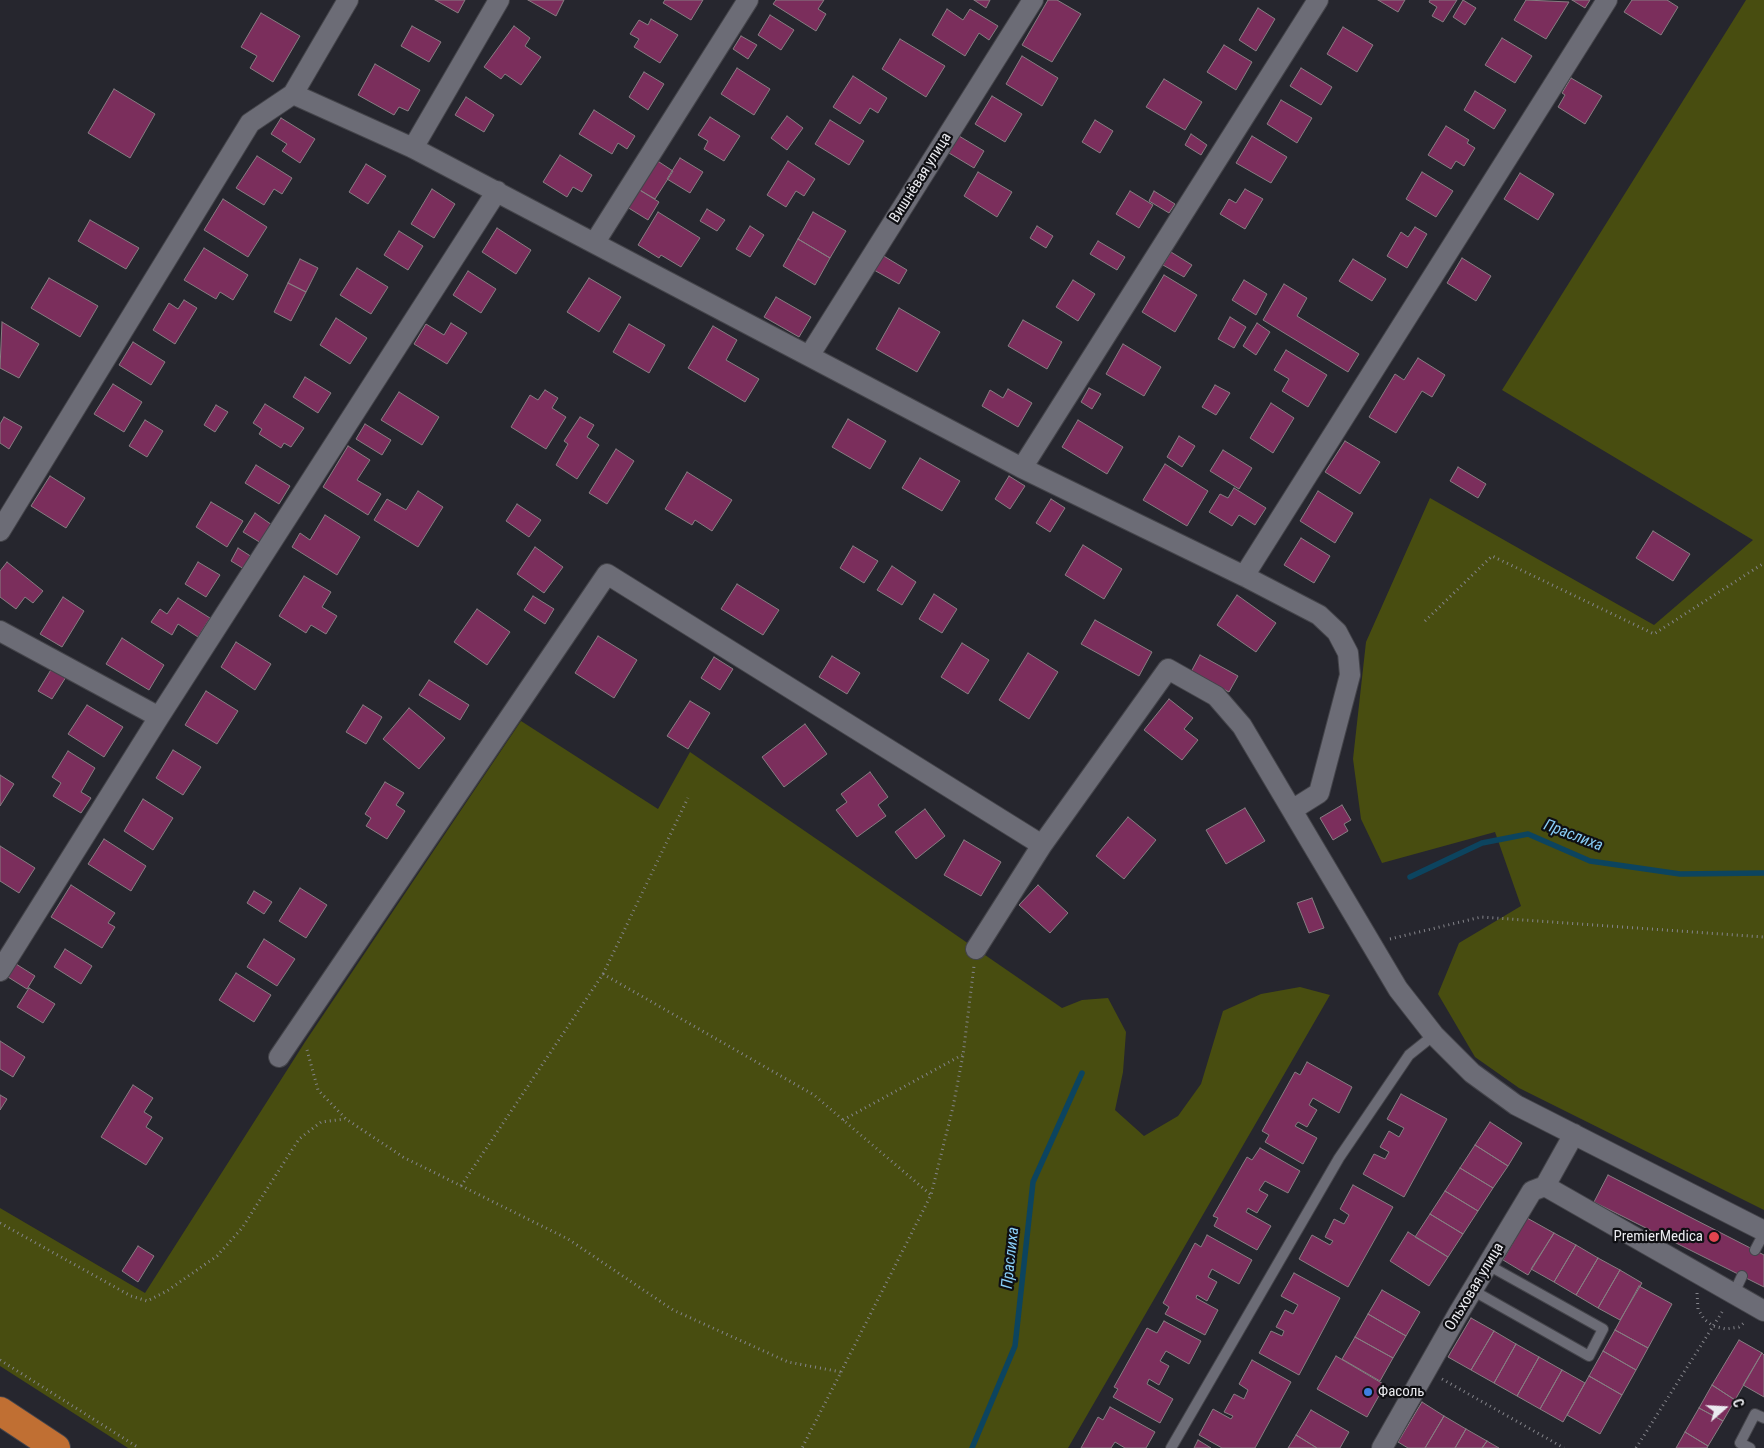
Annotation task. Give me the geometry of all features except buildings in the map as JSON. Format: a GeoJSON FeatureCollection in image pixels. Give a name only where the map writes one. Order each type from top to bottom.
{"type":"FeatureCollection","features":[{"type":"Feature","properties":{"kind":"highway"},"geometry":{"type":"LineString","coordinates":[[0,1411],[56,1448]]}},
{"type":"Feature","properties":{"kind":"street"},"geometry":{"type":"LineString","coordinates":[[0,531],[250,123],[293,94],[348,0]]}},
{"type":"Feature","properties":{"kind":"street"},"geometry":{"type":"LineString","coordinates":[[413,148],[499,0]]}},
{"type":"Feature","properties":{"kind":"street"},"geometry":{"type":"LineString","coordinates":[[595,242],[748,0]]}},
{"type":"Feature","properties":{"kind":"street","name":"Вишнёвая улица"},"geometry":{"type":"LineString","coordinates":[[808,356],[1033,0]]}},
{"type":"Feature","properties":{"kind":"street"},"geometry":{"type":"LineString","coordinates":[[1022,468],[1318,0]]}},
{"type":"Feature","properties":{"kind":"street"},"geometry":{"type":"LineString","coordinates":[[1244,576],[1606,0]]}},
{"type":"Feature","properties":{"kind":"street"},"geometry":{"type":"LineString","coordinates":[[293,94],[413,148],[1022,468],[1244,576],[1319,615],[1337,632],[1348,653],[1350,675],[1319,794],[1292,810]]}},
{"type":"Feature","properties":{"kind":"street"},"geometry":{"type":"LineString","coordinates":[[0,971],[159,717],[497,191]]}},
{"type":"Feature","properties":{"kind":"street"},"geometry":{"type":"LineString","coordinates":[[280,1057],[608,574],[1042,845]]}},
{"type":"Feature","properties":{"kind":"street"},"geometry":{"type":"LineString","coordinates":[[0,632],[159,717]]}},
{"type":"Feature","properties":{"kind":"street"},"geometry":{"type":"LineString","coordinates":[[976,949],[1042,845],[1168,669],[1216,696],[1242,726],[1398,989],[1434,1035],[1472,1073],[1516,1105],[1764,1232]]}},
{"type":"Feature","properties":{"kind":"street","name":"Ольховая улица"},"geometry":{"type":"LineString","coordinates":[[1382,1448],[1472,1290],[1532,1191],[1545,1186],[1574,1134]]}},
{"type":"Feature","properties":{"kind":"street"},"geometry":{"type":"LineString","coordinates":[[1545,1186],[1705,1278],[1738,1285],[1760,1309]]}},
{"type":"Feature","properties":{"kind":"lane"},"geometry":{"type":"LineString","coordinates":[[1171,1448],[1339,1158],[1409,1054],[1434,1035]]}},
{"type":"Feature","properties":{"kind":"lane"},"geometry":{"type":"LineString","coordinates":[[1756,1250],[1764,1232]]}},
{"type":"Feature","properties":{"kind":"lane"},"geometry":{"type":"LineString","coordinates":[[1472,1290],[1589,1356],[1604,1329],[1488,1265]]}},
{"type":"Feature","properties":{"kind":"lane"},"geometry":{"type":"LineString","coordinates":[[1750,1448],[1740,1443],[1755,1414],[1764,1418]]}},
{"type":"Feature","properties":{"kind":"path"},"geometry":{"type":"LineString","coordinates":[[1425,621],[1492,556],[1654,634],[1764,564]]}},
{"type":"Feature","properties":{"kind":"path"},"geometry":{"type":"LineString","coordinates":[[461,1186],[603,974],[688,798]]}},
{"type":"Feature","properties":{"kind":"path"},"geometry":{"type":"LineString","coordinates":[[1372,944],[1481,917],[1764,937]]}},
{"type":"Feature","properties":{"kind":"path"},"geometry":{"type":"LineString","coordinates":[[802,1448],[931,1195],[953,1107],[963,1055],[976,949]]}},
{"type":"Feature","properties":{"kind":"path"},"geometry":{"type":"LineString","coordinates":[[603,974],[814,1095],[931,1195]]}},
{"type":"Feature","properties":{"kind":"path"},"geometry":{"type":"LineString","coordinates":[[305,1042],[318,1090],[346,1119],[403,1158],[568,1239],[672,1310],[788,1362],[841,1372]]}},
{"type":"Feature","properties":{"kind":"path"},"geometry":{"type":"LineString","coordinates":[[843,1120],[963,1055]]}},
{"type":"Feature","properties":{"kind":"path"},"geometry":{"type":"LineString","coordinates":[[0,1223],[131,1296],[147,1301],[167,1291],[217,1256],[242,1228],[299,1138],[321,1122],[346,1119]]}},
{"type":"Feature","properties":{"kind":"path"},"geometry":{"type":"LineString","coordinates":[[1705,1278],[1699,1287],[1696,1298],[1698,1309],[1704,1319],[1713,1326],[1726,1329],[1739,1327],[1760,1309]]}},
{"type":"Feature","properties":{"kind":"path"},"geometry":{"type":"LineString","coordinates":[[1636,1448],[1738,1285]]}},
{"type":"Feature","properties":{"kind":"path"},"geometry":{"type":"LineString","coordinates":[[0,1360],[139,1448]]}},
{"type":"Feature","properties":{"kind":"path"},"geometry":{"type":"LineString","coordinates":[[1426,1370],[1564,1448]]}},
{"type":"Feature","properties":{"kind":"green space"},"geometry":{"type":"Polygon","coordinates":[[[1746,0],[1764,0],[1764,1210],[1519,1088],[1475,1057],[1438,994],[1459,943],[1521,906],[1495,832],[1382,863],[1361,819],[1353,759],[1366,642],[1430,498],[1654,625],[1753,540],[1502,390],[1746,0]]]}},
{"type":"Feature","properties":{"kind":"green space"},"geometry":{"type":"Polygon","coordinates":[[[521,721],[658,809],[690,752],[1062,1008],[1082,1000],[1108,998],[1126,1032],[1123,1072],[1115,1110],[1144,1136],[1178,1116],[1201,1084],[1223,1011],[1261,994],[1300,987],[1330,995],[1068,1448],[128,1448],[0,1366],[0,1208],[145,1293],[305,1042],[521,721]]]}},
{"type":"Feature","properties":{"kind":"waterway","name":"Праслиха"},"geometry":{"type":"LineString","coordinates":[[1410,877],[1482,843],[1528,834],[1590,861],[1680,874],[1764,873]]}},
{"type":"Feature","properties":{"kind":"waterway","name":"Праслиха"},"geometry":{"type":"LineString","coordinates":[[972,1448],[1015,1346],[1033,1182],[1082,1073]]}},
{"type":"Feature","properties":{"kind":"place","name":"PremierMedica"},"geometry":{"type":"Point","coordinates":[1714,1237]}},
{"type":"Feature","properties":{"kind":"place","name":"Фасоль"},"geometry":{"type":"Point","coordinates":[1368,1392]}}]}
